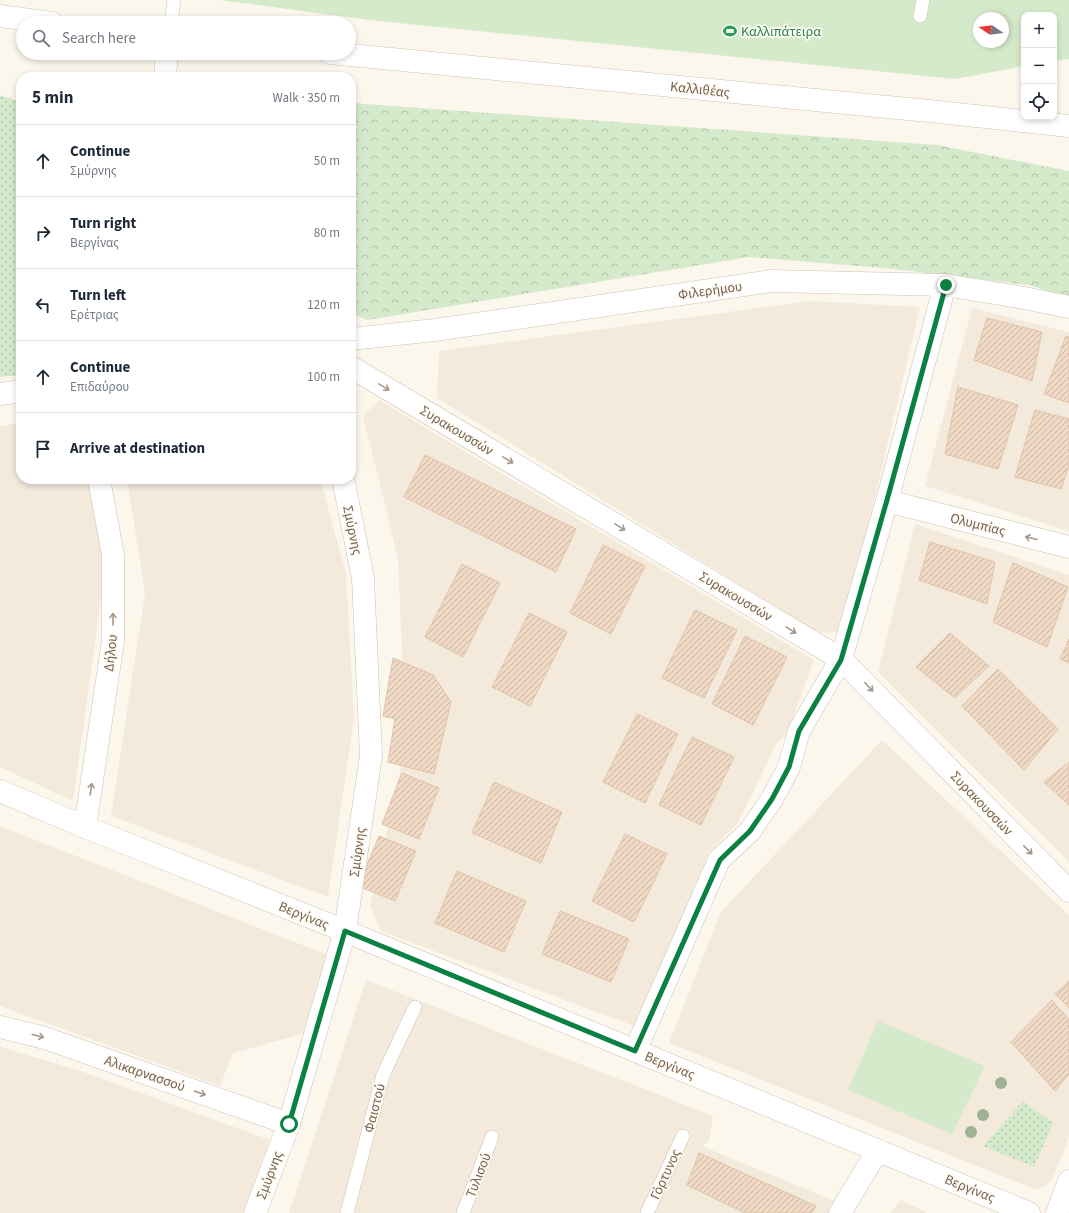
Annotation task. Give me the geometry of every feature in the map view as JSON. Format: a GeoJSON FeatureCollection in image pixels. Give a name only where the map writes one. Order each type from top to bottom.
{"type":"FeatureCollection","features":[{"type":"Feature","properties":{"kind":"street"},"geometry":{"type":"LineString","coordinates":[[0,16],[16,18]]}},
{"type":"Feature","properties":{"kind":"street","name":"Καλλιθέας"},"geometry":{"type":"LineString","coordinates":[[356,55],[913,109],[1069,126]]}},
{"type":"Feature","properties":{"kind":"street"},"geometry":{"type":"LineString","coordinates":[[166,72],[167,60]]}},
{"type":"Feature","properties":{"kind":"street","name":"Φιλερήμου"},"geometry":{"type":"LineString","coordinates":[[356,338],[435,330],[771,281],[946,285],[1069,307]]}},
{"type":"Feature","properties":{"kind":"street"},"geometry":{"type":"LineString","coordinates":[[635,1051],[720,860],[750,831],[772,799],[789,767],[799,731],[841,660],[946,285]]}},
{"type":"Feature","properties":{"kind":"street","name":"Συρακουσσών"},"geometry":{"type":"LineString","coordinates":[[356,370],[841,660],[1069,891]]}},
{"type":"Feature","properties":{"kind":"street"},"geometry":{"type":"LineString","coordinates":[[0,394],[16,392]]}},
{"type":"Feature","properties":{"kind":"street","name":"Δήλου"},"geometry":{"type":"LineString","coordinates":[[85,828],[113,641],[113,555],[100,484]]}},
{"type":"Feature","properties":{"kind":"street","name":"Σμύρνης"},"geometry":{"type":"LineString","coordinates":[[256,1213],[289,1124],[345,931],[371,756],[363,578],[344,484]]}},
{"type":"Feature","properties":{"kind":"street","name":"Ολυμπίας"},"geometry":{"type":"LineString","coordinates":[[887,500],[1069,547]]}},
{"type":"Feature","properties":{"kind":"street","name":"Βεργίνας"},"geometry":{"type":"LineString","coordinates":[[0,791],[85,828],[345,931],[1029,1213]]}},
{"type":"Feature","properties":{"kind":"street","name":"Αλικαρνασσού"},"geometry":{"type":"LineString","coordinates":[[0,1027],[45,1038],[289,1124]]}},
{"type":"Feature","properties":{"kind":"street"},"geometry":{"type":"LineString","coordinates":[[840,1213],[878,1150]]}},
{"type":"Feature","properties":{"kind":"street"},"geometry":{"type":"LineString","coordinates":[[1057,1213],[1069,1182]]}},
{"type":"Feature","properties":{"kind":"lane"},"geometry":{"type":"LineString","coordinates":[[172,16],[174,0]]}},
{"type":"Feature","properties":{"kind":"lane"},"geometry":{"type":"LineString","coordinates":[[920,16],[923,0]]}},
{"type":"Feature","properties":{"kind":"lane","name":"Φαιστού"},"geometry":{"type":"LineString","coordinates":[[347,1213],[383,1075],[415,1007]]}},
{"type":"Feature","properties":{"kind":"lane","name":"Γόρτυνος"},"geometry":{"type":"LineString","coordinates":[[647,1213],[683,1136]]}},
{"type":"Feature","properties":{"kind":"lane","name":"Τυλισού"},"geometry":{"type":"LineString","coordinates":[[463,1213],[492,1137]]}},
{"type":"Feature","properties":{"kind":"shaded area"},"geometry":{"type":"Polygon","coordinates":[[[811,301],[920,307],[843,632],[818,633],[437,398],[439,351],[811,301]]]}},
{"type":"Feature","properties":{"kind":"shaded area"},"geometry":{"type":"Polygon","coordinates":[[[972,308],[1069,332],[1069,531],[925,486],[972,308]]]}},
{"type":"Feature","properties":{"kind":"shaded area"},"geometry":{"type":"Polygon","coordinates":[[[379,400],[814,660],[787,734],[777,743],[738,823],[709,852],[637,1027],[381,931],[370,906],[406,744],[398,558],[363,416],[379,400]]]}},
{"type":"Feature","properties":{"kind":"shaded area"},"geometry":{"type":"Polygon","coordinates":[[[16,424],[16,484],[95,484],[107,556],[73,801],[0,767],[0,426],[16,424]]]}},
{"type":"Feature","properties":{"kind":"shaded area"},"geometry":{"type":"Polygon","coordinates":[[[128,484],[321,484],[346,573],[354,718],[328,897],[111,816],[145,593],[128,484]]]}},
{"type":"Feature","properties":{"kind":"shaded area"},"geometry":{"type":"Polygon","coordinates":[[[915,524],[1069,575],[1069,862],[878,672],[915,524]]]}},
{"type":"Feature","properties":{"kind":"shaded area"},"geometry":{"type":"Polygon","coordinates":[[[882,740],[1069,915],[1069,1137],[1051,1182],[1037,1190],[669,1043],[721,912],[882,740]]]}},
{"type":"Feature","properties":{"kind":"shaded area"},"geometry":{"type":"Polygon","coordinates":[[[0,826],[328,955],[302,1034],[233,1053],[220,1086],[0,1006],[0,826]]]}},
{"type":"Feature","properties":{"kind":"shaded area"},"geometry":{"type":"Polygon","coordinates":[[[366,980],[713,1116],[709,1142],[702,1146],[837,1202],[832,1213],[289,1213],[366,980]]]}},
{"type":"Feature","properties":{"kind":"shaded area"},"geometry":{"type":"Polygon","coordinates":[[[0,1047],[78,1070],[270,1140],[243,1213],[0,1213],[0,1047]]]}},
{"type":"Feature","properties":{"kind":"shaded area"},"geometry":{"type":"Polygon","coordinates":[[[901,1200],[927,1213],[890,1213],[901,1200]]]}},
{"type":"Feature","properties":{"kind":"green space","name":"Καλλιπάτειρα"},"geometry":{"type":"Polygon","coordinates":[[[220,0],[1069,0],[1069,59],[1057,61],[1057,12],[1021,12],[1021,67],[955,79],[369,20],[356,18],[356,16],[339,16],[220,0]]]}},
{"type":"Feature","properties":{"kind":"green space"},"geometry":{"type":"Polygon","coordinates":[[[0,95],[16,100],[16,375],[0,377],[0,95]]]}},
{"type":"Feature","properties":{"kind":"green space"},"geometry":{"type":"Polygon","coordinates":[[[356,103],[937,145],[1069,171],[1069,297],[1028,285],[894,269],[749,257],[367,320],[356,315],[356,103]]]}},
{"type":"Feature","properties":{"kind":"green space"},"geometry":{"type":"Polygon","coordinates":[[[878,1021],[985,1066],[952,1134],[848,1090],[878,1021]]]}},
{"type":"Feature","properties":{"kind":"green space"},"geometry":{"type":"Polygon","coordinates":[[[1023,1101],[1053,1123],[1034,1167],[983,1146],[1023,1101]]]}},
{"type":"Feature","properties":{"kind":"building"},"geometry":{"type":"Polygon","coordinates":[[[987,318],[1042,332],[1032,381],[974,360],[987,318]]]}},
{"type":"Feature","properties":{"kind":"building"},"geometry":{"type":"Polygon","coordinates":[[[1066,336],[1069,337],[1069,403],[1044,394],[1066,336]]]}},
{"type":"Feature","properties":{"kind":"building"},"geometry":{"type":"Polygon","coordinates":[[[958,387],[1018,405],[998,469],[945,454],[958,387]]]}},
{"type":"Feature","properties":{"kind":"building"},"geometry":{"type":"Polygon","coordinates":[[[1035,410],[1069,419],[1069,465],[1061,489],[1015,477],[1035,410]]]}},
{"type":"Feature","properties":{"kind":"building"},"geometry":{"type":"Polygon","coordinates":[[[425,455],[576,529],[556,572],[404,497],[425,455]]]}},
{"type":"Feature","properties":{"kind":"building"},"geometry":{"type":"Polygon","coordinates":[[[930,542],[995,562],[987,604],[919,580],[930,542]]]}},
{"type":"Feature","properties":{"kind":"building"},"geometry":{"type":"Polygon","coordinates":[[[603,545],[645,566],[611,634],[570,613],[603,545]]]}},
{"type":"Feature","properties":{"kind":"building"},"geometry":{"type":"Polygon","coordinates":[[[1013,563],[1068,587],[1047,647],[993,622],[1013,563]]]}},
{"type":"Feature","properties":{"kind":"building"},"geometry":{"type":"Polygon","coordinates":[[[462,564],[500,583],[463,657],[425,637],[462,564]]]}},
{"type":"Feature","properties":{"kind":"building"},"geometry":{"type":"Polygon","coordinates":[[[695,610],[737,630],[704,698],[662,678],[695,610]]]}},
{"type":"Feature","properties":{"kind":"building"},"geometry":{"type":"Polygon","coordinates":[[[529,613],[567,632],[530,706],[492,687],[529,613]]]}},
{"type":"Feature","properties":{"kind":"building"},"geometry":{"type":"Polygon","coordinates":[[[950,633],[989,666],[955,698],[916,667],[950,633]]]}},
{"type":"Feature","properties":{"kind":"building"},"geometry":{"type":"Polygon","coordinates":[[[745,636],[787,657],[753,725],[712,704],[745,636]]]}},
{"type":"Feature","properties":{"kind":"building"},"geometry":{"type":"Polygon","coordinates":[[[1069,639],[1069,663],[1060,659],[1069,639]]]}},
{"type":"Feature","properties":{"kind":"building"},"geometry":{"type":"Polygon","coordinates":[[[393,658],[433,675],[451,702],[434,774],[388,762],[395,719],[383,716],[393,658]]]}},
{"type":"Feature","properties":{"kind":"building"},"geometry":{"type":"Polygon","coordinates":[[[998,669],[1058,729],[1024,770],[962,706],[998,669]]]}},
{"type":"Feature","properties":{"kind":"building"},"geometry":{"type":"Polygon","coordinates":[[[637,714],[678,734],[645,803],[603,782],[637,714]]]}},
{"type":"Feature","properties":{"kind":"building"},"geometry":{"type":"Polygon","coordinates":[[[692,737],[734,757],[701,825],[659,805],[692,737]]]}},
{"type":"Feature","properties":{"kind":"building"},"geometry":{"type":"Polygon","coordinates":[[[1069,762],[1069,805],[1044,782],[1069,762]]]}},
{"type":"Feature","properties":{"kind":"building"},"geometry":{"type":"Polygon","coordinates":[[[402,773],[439,788],[419,839],[382,824],[402,773]]]}},
{"type":"Feature","properties":{"kind":"building"},"geometry":{"type":"Polygon","coordinates":[[[494,782],[562,812],[541,863],[472,833],[494,782]]]}},
{"type":"Feature","properties":{"kind":"building"},"geometry":{"type":"Polygon","coordinates":[[[625,834],[667,854],[634,922],[592,901],[625,834]]]}},
{"type":"Feature","properties":{"kind":"building"},"geometry":{"type":"Polygon","coordinates":[[[379,836],[416,851],[395,901],[358,886],[379,836]]]}},
{"type":"Feature","properties":{"kind":"building"},"geometry":{"type":"Polygon","coordinates":[[[457,871],[526,901],[504,952],[435,923],[457,871]]]}},
{"type":"Feature","properties":{"kind":"building"},"geometry":{"type":"Polygon","coordinates":[[[560,911],[629,939],[611,982],[542,954],[560,911]]]}},
{"type":"Feature","properties":{"kind":"building"},"geometry":{"type":"Polygon","coordinates":[[[1069,981],[1069,1008],[1055,994],[1069,981]]]}},
{"type":"Feature","properties":{"kind":"building"},"geometry":{"type":"Polygon","coordinates":[[[1052,1000],[1069,1020],[1069,1074],[1055,1091],[1011,1042],[1052,1000]]]}},
{"type":"Feature","properties":{"kind":"building"},"geometry":{"type":"Polygon","coordinates":[[[699,1153],[816,1206],[812,1213],[745,1213],[687,1185],[699,1153]]]}},
{"type":"Feature","properties":{"kind":"place","name":"Καλλιπάτειρα"},"geometry":{"type":"Point","coordinates":[730,31]}},
{"type":"Feature","properties":{"kind":"route"},"geometry":{"type":"LineString","coordinates":[[289,1124],[345,931],[635,1051],[720,860],[750,831],[772,799],[789,767],[799,731],[841,660],[946,285]]}}]}
